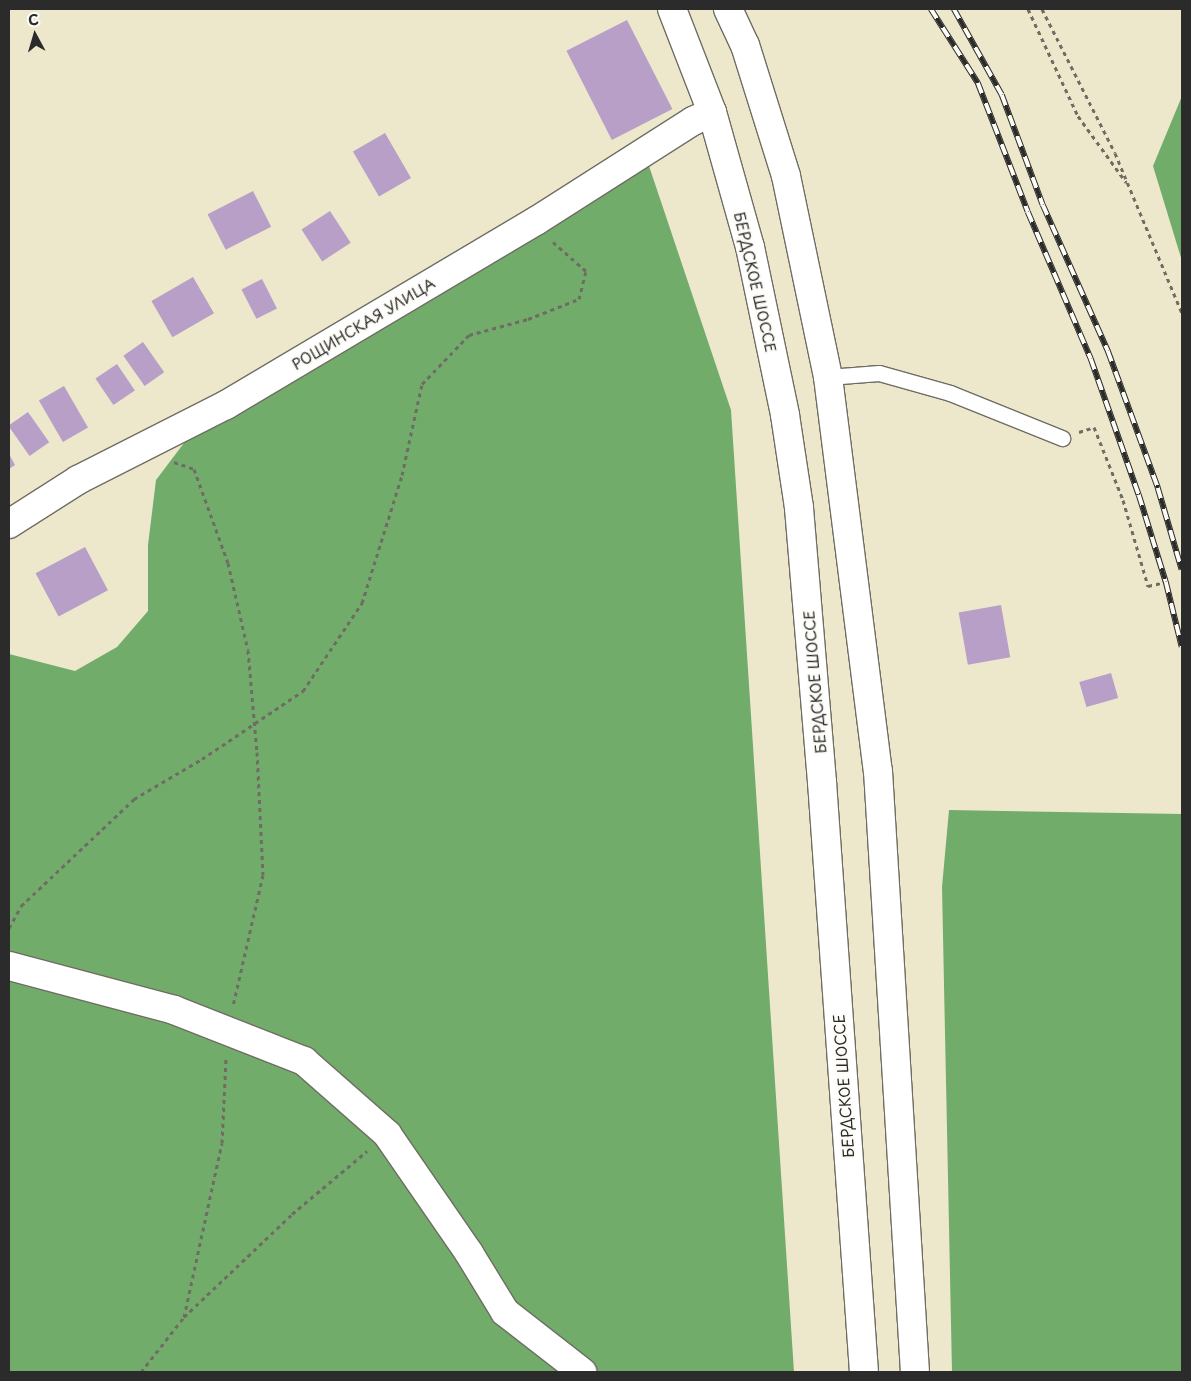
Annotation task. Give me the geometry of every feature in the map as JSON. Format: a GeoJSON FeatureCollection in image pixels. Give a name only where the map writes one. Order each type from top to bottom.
{"type":"FeatureCollection","features":[{"type":"Feature","properties":{"kind":"main road","name":"БЕРДСКОЕ ШОССЕ"},"geometry":{"type":"LineString","coordinates":[[672,9],[712,112],[750,247],[785,415],[799,508],[823,792],[864,1372]]}},
{"type":"Feature","properties":{"kind":"main road"},"geometry":{"type":"LineString","coordinates":[[728,9],[745,45],[786,176],[828,377],[878,771],[915,1372]]}},
{"type":"Feature","properties":{"kind":"main road","name":"РОЩИНСКАЯ УЛИЦА"},"geometry":{"type":"LineString","coordinates":[[9,524],[78,480],[226,405],[536,221],[693,121],[712,112]]}},
{"type":"Feature","properties":{"kind":"main road"},"geometry":{"type":"LineString","coordinates":[[9,966],[174,1010],[304,1061],[387,1134],[469,1253],[505,1312],[582,1372]]}},
{"type":"Feature","properties":{"kind":"lane"},"geometry":{"type":"LineString","coordinates":[[828,377],[879,373],[950,393],[1062,438]]}},
{"type":"Feature","properties":{"kind":"path"},"geometry":{"type":"LineString","coordinates":[[1028,9],[1078,116],[1129,186]]}},
{"type":"Feature","properties":{"kind":"path"},"geometry":{"type":"LineString","coordinates":[[1042,9],[1115,153],[1182,313]]}},
{"type":"Feature","properties":{"kind":"path"},"geometry":{"type":"LineString","coordinates":[[9,928],[21,906],[134,799],[255,725],[303,691],[362,603],[402,475],[422,384],[469,335],[528,318],[579,299],[586,271],[550,240],[536,221]]}},
{"type":"Feature","properties":{"kind":"path"},"geometry":{"type":"LineString","coordinates":[[1062,438],[1094,427],[1123,500],[1148,586],[1166,582]]}},
{"type":"Feature","properties":{"kind":"path"},"geometry":{"type":"LineString","coordinates":[[168,463],[177,462],[194,469],[228,563],[248,650],[255,725],[263,875],[228,1031],[222,1143],[184,1317]]}},
{"type":"Feature","properties":{"kind":"path"},"geometry":{"type":"LineString","coordinates":[[140,1372],[184,1317],[292,1214],[387,1134]]}},
{"type":"Feature","properties":{"kind":"green space"},"geometry":{"type":"Polygon","coordinates":[[[1182,96],[1182,261],[1153,166],[1182,96]]]}},
{"type":"Feature","properties":{"kind":"green space"},"geometry":{"type":"Polygon","coordinates":[[[647,160],[731,410],[794,1372],[9,1372],[9,654],[75,671],[117,647],[148,611],[148,545],[156,480],[187,439],[647,160]]]}},
{"type":"Feature","properties":{"kind":"green space"},"geometry":{"type":"Polygon","coordinates":[[[949,810],[1182,814],[1182,1372],[952,1372],[942,887],[949,810]]]}},
{"type":"Feature","properties":{"kind":"building"},"geometry":{"type":"Polygon","coordinates":[[[627,20],[672,109],[612,140],[566,51],[627,20]]]}},
{"type":"Feature","properties":{"kind":"building"},"geometry":{"type":"Polygon","coordinates":[[[385,133],[411,178],[379,197],[353,152],[385,133]]]}},
{"type":"Feature","properties":{"kind":"building"},"geometry":{"type":"Polygon","coordinates":[[[253,191],[271,227],[226,250],[208,214],[253,191]]]}},
{"type":"Feature","properties":{"kind":"building"},"geometry":{"type":"Polygon","coordinates":[[[330,211],[351,243],[322,261],[301,230],[330,211]]]}},
{"type":"Feature","properties":{"kind":"building"},"geometry":{"type":"Polygon","coordinates":[[[193,277],[214,313],[172,337],[151,301],[193,277]]]}},
{"type":"Feature","properties":{"kind":"building"},"geometry":{"type":"Polygon","coordinates":[[[262,279],[277,308],[256,319],[242,289],[262,279]]]}},
{"type":"Feature","properties":{"kind":"building"},"geometry":{"type":"Polygon","coordinates":[[[143,342],[164,372],[145,386],[123,356],[143,342]]]}},
{"type":"Feature","properties":{"kind":"building"},"geometry":{"type":"Polygon","coordinates":[[[117,364],[135,391],[113,405],[95,379],[117,364]]]}},
{"type":"Feature","properties":{"kind":"building"},"geometry":{"type":"Polygon","coordinates":[[[64,386],[88,428],[63,442],[39,400],[64,386]]]}},
{"type":"Feature","properties":{"kind":"building"},"geometry":{"type":"Polygon","coordinates":[[[28,412],[49,442],[30,456],[9,427],[28,412]]]}},
{"type":"Feature","properties":{"kind":"building"},"geometry":{"type":"Polygon","coordinates":[[[9,454],[15,465],[9,469],[9,454]]]}},
{"type":"Feature","properties":{"kind":"building"},"geometry":{"type":"Polygon","coordinates":[[[85,547],[108,590],[59,617],[36,573],[85,547]]]}},
{"type":"Feature","properties":{"kind":"building"},"geometry":{"type":"Polygon","coordinates":[[[1001,605],[1010,657],[968,665],[959,612],[1001,605]]]}},
{"type":"Feature","properties":{"kind":"building"},"geometry":{"type":"Polygon","coordinates":[[[1111,673],[1118,698],[1086,707],[1079,682],[1111,673]]]}},
{"type":"Feature","properties":{"kind":"railway"},"geometry":{"type":"LineString","coordinates":[[931,9],[978,83],[1028,212],[1091,359],[1139,495],[1166,582],[1182,647]]}},
{"type":"Feature","properties":{"kind":"railway"},"geometry":{"type":"LineString","coordinates":[[954,9],[1002,95],[1043,205],[1108,351],[1158,488],[1182,570]]}}]}
